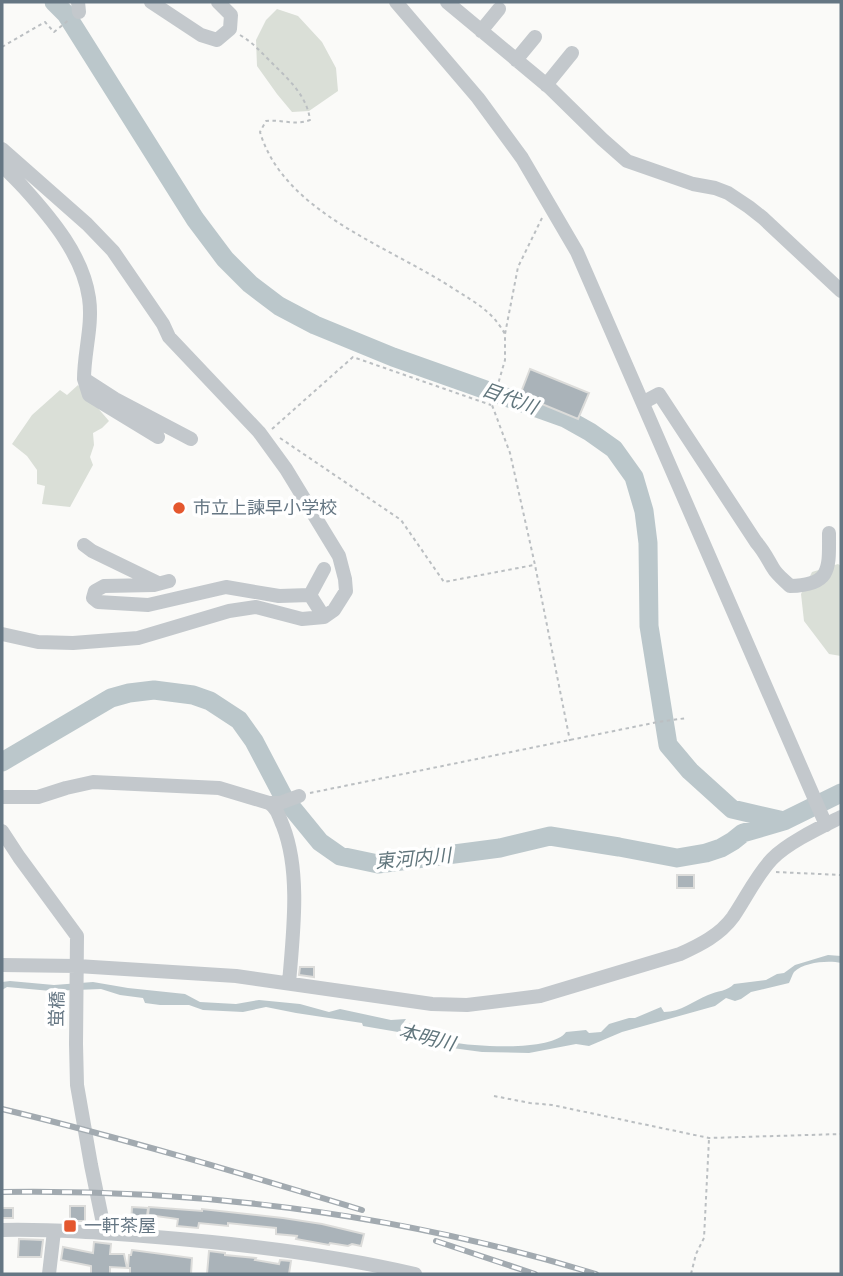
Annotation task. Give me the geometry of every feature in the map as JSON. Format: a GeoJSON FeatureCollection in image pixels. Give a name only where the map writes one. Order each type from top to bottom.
{"type":"FeatureCollection","features":[{"type":"Feature","properties":{"kind":"street"},"geometry":{"type":"LineString","coordinates":[[151,2],[201,35],[217,40],[230,29],[231,16],[218,2]]}},
{"type":"Feature","properties":{"kind":"street"},"geometry":{"type":"LineString","coordinates":[[396,2],[478,98],[522,158],[577,252],[825,821]]}},
{"type":"Feature","properties":{"kind":"street"},"geometry":{"type":"LineString","coordinates":[[447,2],[547,85],[627,161],[728,193],[763,218],[841,291]]}},
{"type":"Feature","properties":{"kind":"street"},"geometry":{"type":"LineString","coordinates":[[481,30],[499,9]]}},
{"type":"Feature","properties":{"kind":"street"},"geometry":{"type":"LineString","coordinates":[[516,60],[535,37]]}},
{"type":"Feature","properties":{"kind":"street"},"geometry":{"type":"LineString","coordinates":[[547,85],[572,53]]}},
{"type":"Feature","properties":{"kind":"street"},"geometry":{"type":"LineString","coordinates":[[2,149],[87,224],[113,251],[169,337],[259,432],[286,469],[339,556],[346,591],[334,610],[324,617],[302,619],[256,607],[229,611],[138,638],[73,643],[38,642],[2,634]]}},
{"type":"Feature","properties":{"kind":"street"},"geometry":{"type":"LineString","coordinates":[[2,164],[51,219],[83,273],[89,299],[90,327],[84,379],[89,395],[158,438]]}},
{"type":"Feature","properties":{"kind":"street"},"geometry":{"type":"LineString","coordinates":[[84,379],[115,399],[191,439]]}},
{"type":"Feature","properties":{"kind":"street"},"geometry":{"type":"LineString","coordinates":[[644,402],[659,394],[756,542],[765,551],[772,566],[790,586],[815,583],[824,575],[833,542]]}},
{"type":"Feature","properties":{"kind":"street"},"geometry":{"type":"LineString","coordinates":[[84,545],[164,582],[104,586],[95,591],[93,598],[98,601],[148,605],[226,587],[279,596],[310,595]]}},
{"type":"Feature","properties":{"kind":"street"},"geometry":{"type":"LineString","coordinates":[[310,595],[324,569]]}},
{"type":"Feature","properties":{"kind":"street"},"geometry":{"type":"LineString","coordinates":[[310,595],[324,617]]}},
{"type":"Feature","properties":{"kind":"street"},"geometry":{"type":"LineString","coordinates":[[2,797],[38,797],[93,782],[219,788],[275,803],[299,796]]}},
{"type":"Feature","properties":{"kind":"street"},"geometry":{"type":"LineString","coordinates":[[275,803],[288,838],[294,866],[289,983]]}},
{"type":"Feature","properties":{"kind":"street"},"geometry":{"type":"LineString","coordinates":[[2,965],[78,971],[191,972],[236,976],[432,1004],[467,1004],[540,996],[680,954],[701,945],[732,919],[774,856],[825,821],[841,817]]}},
{"type":"Feature","properties":{"kind":"street","name":"蛍橋"},"geometry":{"type":"LineString","coordinates":[[2,831],[77,936],[78,1085],[105,1233]]}},
{"type":"Feature","properties":{"kind":"street"},"geometry":{"type":"LineString","coordinates":[[2,1230],[105,1233],[216,1242],[308,1253],[415,1274]]}},
{"type":"Feature","properties":{"kind":"street"},"geometry":{"type":"LineString","coordinates":[[49,1274],[54,1231]]}},
{"type":"Feature","properties":{"kind":"path"},"geometry":{"type":"LineString","coordinates":[[2,47],[45,22],[54,32],[78,7]]}},
{"type":"Feature","properties":{"kind":"path"},"geometry":{"type":"LineString","coordinates":[[230,29],[253,43],[293,83],[309,111],[310,121],[301,124],[266,121],[260,132],[264,146],[276,166],[298,192],[314,206],[372,242],[432,274],[487,310],[505,334]]}},
{"type":"Feature","properties":{"kind":"path"},"geometry":{"type":"LineString","coordinates":[[550,204],[518,267],[505,334],[505,360],[492,405],[510,453],[570,741]]}},
{"type":"Feature","properties":{"kind":"path"},"geometry":{"type":"LineString","coordinates":[[270,431],[352,357],[492,405]]}},
{"type":"Feature","properties":{"kind":"path"},"geometry":{"type":"LineString","coordinates":[[279,438],[401,520],[444,582],[535,565]]}},
{"type":"Feature","properties":{"kind":"path"},"geometry":{"type":"LineString","coordinates":[[299,796],[687,718]]}},
{"type":"Feature","properties":{"kind":"path"},"geometry":{"type":"LineString","coordinates":[[762,872],[841,875]]}},
{"type":"Feature","properties":{"kind":"path"},"geometry":{"type":"LineString","coordinates":[[494,1096],[552,1105],[709,1138],[841,1134]]}},
{"type":"Feature","properties":{"kind":"path"},"geometry":{"type":"LineString","coordinates":[[691,1274],[704,1238],[709,1138]]}},
{"type":"Feature","properties":{"kind":"shaded area"},"geometry":{"type":"Polygon","coordinates":[[[277,9],[298,16],[322,42],[336,68],[338,91],[309,111],[292,112],[257,66],[256,40],[266,20],[277,9]]]}},
{"type":"Feature","properties":{"kind":"shaded area"},"geometry":{"type":"Polygon","coordinates":[[[78,385],[109,421],[93,433],[94,445],[90,457],[93,465],[70,507],[42,504],[45,486],[37,484],[37,470],[27,456],[12,444],[32,415],[60,390],[67,395],[78,385]]]}},
{"type":"Feature","properties":{"kind":"shaded area"},"geometry":{"type":"Polygon","coordinates":[[[838,564],[841,566],[841,656],[829,654],[804,621],[801,594],[812,572],[838,564]]]}},
{"type":"Feature","properties":{"kind":"shaded area"},"geometry":{"type":"Polygon","coordinates":[[[828,955],[841,956],[841,963],[810,964],[794,972],[789,983],[751,992],[735,1001],[726,998],[715,1006],[622,1032],[589,1046],[576,1044],[529,1053],[482,1052],[437,1046],[399,1036],[398,1032],[363,1026],[362,1023],[266,1007],[243,1012],[203,1010],[189,1005],[145,1003],[143,998],[101,989],[51,991],[7,987],[2,990],[2,982],[10,981],[54,985],[93,982],[185,994],[200,1002],[236,1004],[259,1000],[300,1004],[329,1012],[340,1009],[391,1020],[406,1019],[401,1026],[412,1023],[408,1030],[440,1040],[515,1046],[538,1044],[556,1039],[566,1032],[601,1032],[609,1024],[635,1018],[661,1007],[664,1012],[676,1010],[734,984],[766,980],[795,965],[828,955]]]}},
{"type":"Feature","properties":{"kind":"building"},"geometry":{"type":"Polygon","coordinates":[[[530,369],[589,393],[578,419],[520,395],[530,369]]]}},
{"type":"Feature","properties":{"kind":"building"},"geometry":{"type":"Polygon","coordinates":[[[677,875],[694,875],[694,888],[677,888],[677,875]]]}},
{"type":"Feature","properties":{"kind":"building"},"geometry":{"type":"Polygon","coordinates":[[[300,967],[314,967],[314,977],[299,975],[300,967]]]}},
{"type":"Feature","properties":{"kind":"building"},"geometry":{"type":"Polygon","coordinates":[[[70,1206],[85,1206],[85,1221],[70,1221],[70,1206]]]}},
{"type":"Feature","properties":{"kind":"building"},"geometry":{"type":"Polygon","coordinates":[[[132,1207],[148,1208],[146,1225],[131,1224],[132,1207]]]}},
{"type":"Feature","properties":{"kind":"building"},"geometry":{"type":"Polygon","coordinates":[[[149,1207],[202,1209],[283,1218],[364,1234],[361,1246],[348,1246],[329,1245],[296,1239],[297,1236],[276,1234],[276,1228],[228,1223],[228,1226],[199,1223],[198,1228],[177,1226],[178,1219],[148,1215],[149,1207]]]}},
{"type":"Feature","properties":{"kind":"building"},"geometry":{"type":"Polygon","coordinates":[[[2,1208],[13,1208],[13,1218],[2,1218],[2,1208]]]}},
{"type":"Feature","properties":{"kind":"building"},"geometry":{"type":"Polygon","coordinates":[[[19,1239],[43,1240],[41,1257],[18,1257],[19,1239]]]}},
{"type":"Feature","properties":{"kind":"building"},"geometry":{"type":"Polygon","coordinates":[[[94,1242],[111,1244],[110,1254],[124,1254],[127,1268],[110,1267],[110,1274],[91,1274],[91,1266],[61,1260],[63,1247],[93,1253],[94,1242]]]}},
{"type":"Feature","properties":{"kind":"building"},"geometry":{"type":"Polygon","coordinates":[[[132,1250],[192,1258],[191,1274],[130,1274],[129,1255],[132,1250]]]}},
{"type":"Feature","properties":{"kind":"building"},"geometry":{"type":"Polygon","coordinates":[[[209,1251],[279,1264],[280,1260],[291,1261],[289,1274],[207,1274],[209,1251]]]}},
{"type":"Feature","properties":{"kind":"waterway","name":"目代川"},"geometry":{"type":"LineString","coordinates":[[54,2],[66,14],[195,219],[225,259],[250,284],[279,306],[315,325],[393,357],[565,418],[614,449],[634,477],[644,511],[648,543],[649,626],[668,745],[690,771],[732,809],[784,821]]}},
{"type":"Feature","properties":{"kind":"waterway","name":"東河内川"},"geometry":{"type":"LineString","coordinates":[[2,762],[111,698],[154,690],[193,695],[210,701],[239,720],[254,741],[284,798],[320,842],[340,856],[378,864],[500,848],[550,836],[677,858],[721,848],[743,833],[784,821],[841,793]]}},
{"type":"Feature","properties":{"kind":"railway"},"geometry":{"type":"LineString","coordinates":[[2,1109],[138,1144],[362,1210]]}},
{"type":"Feature","properties":{"kind":"railway"},"geometry":{"type":"LineString","coordinates":[[2,1192],[153,1195],[302,1209],[449,1235],[596,1274]]}},
{"type":"Feature","properties":{"kind":"railway"},"geometry":{"type":"LineString","coordinates":[[436,1241],[535,1274]]}},
{"type":"Feature","properties":{"kind":"place","name":"市立上諫早小学校"},"geometry":{"type":"Point","coordinates":[179,508]}},
{"type":"Feature","properties":{"kind":"place","name":"一軒茶屋"},"geometry":{"type":"Point","coordinates":[70,1226]}},
{"type":"Feature","properties":{"kind":"water label","name":"本明川"},"geometry":{"type":"Point","coordinates":[427,1037]}}]}
